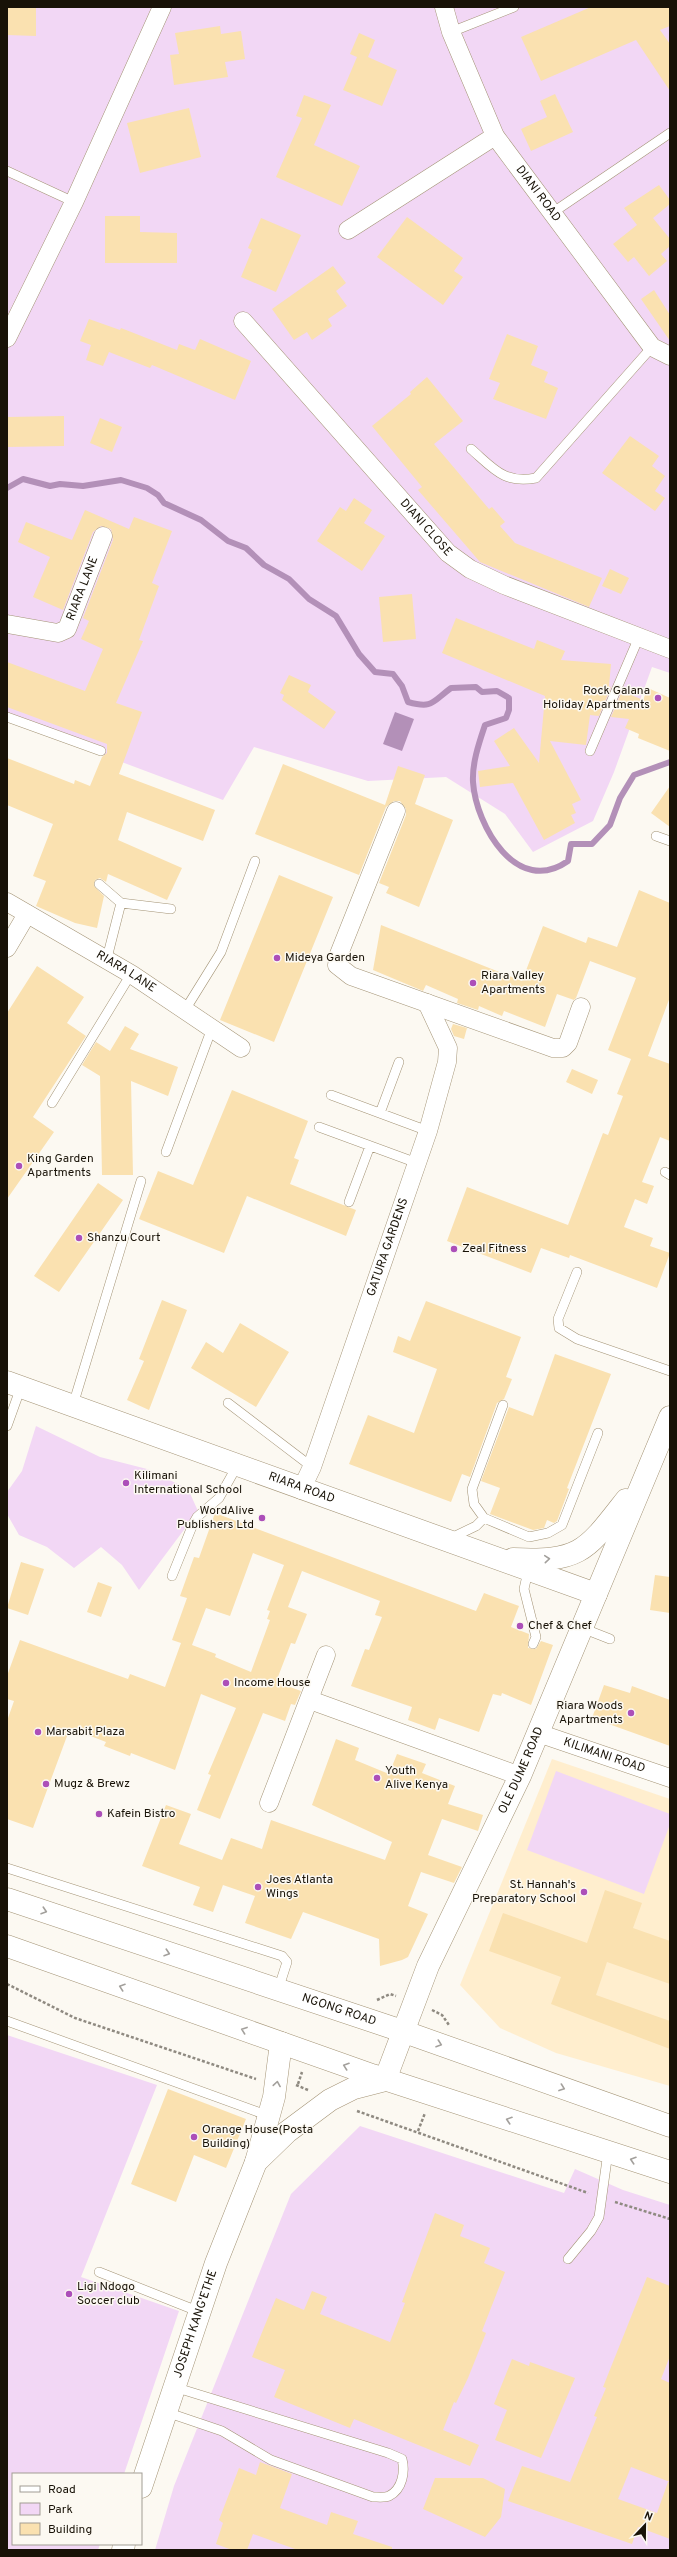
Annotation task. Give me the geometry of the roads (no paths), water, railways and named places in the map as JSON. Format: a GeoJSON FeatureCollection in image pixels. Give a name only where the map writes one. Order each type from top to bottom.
{"type":"FeatureCollection","features":[{"type":"Feature","properties":{"kind":"street"},"geometry":{"type":"LineString","coordinates":[[7,338],[74,202],[162,7]]}},
{"type":"Feature","properties":{"kind":"street","name":"DIANI ROAD"},"geometry":{"type":"LineString","coordinates":[[444,7],[451,32],[495,136],[652,347],[670,356]]}},
{"type":"Feature","properties":{"kind":"street"},"geometry":{"type":"LineString","coordinates":[[348,230],[495,136]]}},
{"type":"Feature","properties":{"kind":"street","name":"DIANI CLOSE"},"geometry":{"type":"LineString","coordinates":[[243,321],[448,553],[470,569],[504,586],[670,649]]}},
{"type":"Feature","properties":{"kind":"street","name":"RIARA LANE"},"geometry":{"type":"LineString","coordinates":[[7,624],[58,633],[67,629],[103,536]]}},
{"type":"Feature","properties":{"kind":"street"},"geometry":{"type":"LineString","coordinates":[[396,810],[338,954],[337,965],[351,976],[553,1048],[563,1048],[568,1043],[581,1007]]}},
{"type":"Feature","properties":{"kind":"street","name":"RIARA LANE"},"geometry":{"type":"LineString","coordinates":[[7,902],[106,962],[130,974],[241,1048]]}},
{"type":"Feature","properties":{"kind":"street"},"geometry":{"type":"LineString","coordinates":[[7,948],[27,914]]}},
{"type":"Feature","properties":{"kind":"street","name":"GATURA GARDENS"},"geometry":{"type":"LineString","coordinates":[[301,1490],[312,1467],[428,1131],[447,1062],[448,1048],[427,1003]]}},
{"type":"Feature","properties":{"kind":"street","name":"RIARA ROAD"},"geometry":{"type":"LineString","coordinates":[[14,1385],[73,1405],[301,1490],[596,1594]]}},
{"type":"Feature","properties":{"kind":"street","name":"OLE DUME ROAD"},"geometry":{"type":"LineString","coordinates":[[385,2080],[428,1966],[520,1776],[670,1417]]}},
{"type":"Feature","properties":{"kind":"street"},"geometry":{"type":"LineString","coordinates":[[494,1558],[545,1560],[570,1556],[582,1550],[596,1539],[644,1478]]}},
{"type":"Feature","properties":{"kind":"street"},"geometry":{"type":"LineString","coordinates":[[269,1803],[310,1700],[326,1655]]}},
{"type":"Feature","properties":{"kind":"street"},"geometry":{"type":"LineString","coordinates":[[310,1700],[520,1776]]}},
{"type":"Feature","properties":{"kind":"street","name":"KILIMANI ROAD"},"geometry":{"type":"LineString","coordinates":[[538,1733],[670,1778]]}},
{"type":"Feature","properties":{"kind":"street","name":"NGONG ROAD"},"geometry":{"type":"LineString","coordinates":[[7,1899],[402,2032],[670,2126]]}},
{"type":"Feature","properties":{"kind":"street"},"geometry":{"type":"LineString","coordinates":[[7,1946],[385,2080],[670,2172]]}},
{"type":"Feature","properties":{"kind":"street","name":"JOSEPH KANG'ETHE"},"geometry":{"type":"LineString","coordinates":[[142,2484],[216,2263],[256,2162],[277,2082],[281,2044]]}},
{"type":"Feature","properties":{"kind":"street"},"geometry":{"type":"LineString","coordinates":[[256,2162],[287,2132],[330,2100],[354,2088],[385,2080]]}},
{"type":"Feature","properties":{"kind":"lane"},"geometry":{"type":"LineString","coordinates":[[451,32],[514,7]]}},
{"type":"Feature","properties":{"kind":"lane"},"geometry":{"type":"LineString","coordinates":[[552,213],[670,133]]}},
{"type":"Feature","properties":{"kind":"lane"},"geometry":{"type":"LineString","coordinates":[[7,171],[74,202]]}},
{"type":"Feature","properties":{"kind":"lane"},"geometry":{"type":"LineString","coordinates":[[471,449],[501,475],[520,481],[536,478],[652,347]]}},
{"type":"Feature","properties":{"kind":"lane"},"geometry":{"type":"LineString","coordinates":[[590,751],[639,637]]}},
{"type":"Feature","properties":{"kind":"lane"},"geometry":{"type":"LineString","coordinates":[[7,717],[101,751]]}},
{"type":"Feature","properties":{"kind":"lane"},"geometry":{"type":"LineString","coordinates":[[656,836],[670,842]]}},
{"type":"Feature","properties":{"kind":"lane"},"geometry":{"type":"LineString","coordinates":[[185,1010],[221,952],[255,861]]}},
{"type":"Feature","properties":{"kind":"lane"},"geometry":{"type":"LineString","coordinates":[[99,884],[121,903],[171,910]]}},
{"type":"Feature","properties":{"kind":"lane"},"geometry":{"type":"LineString","coordinates":[[106,962],[121,903]]}},
{"type":"Feature","properties":{"kind":"lane"},"geometry":{"type":"LineString","coordinates":[[52,1103],[130,974]]}},
{"type":"Feature","properties":{"kind":"lane"},"geometry":{"type":"LineString","coordinates":[[166,1152],[212,1028]]}},
{"type":"Feature","properties":{"kind":"lane"},"geometry":{"type":"LineString","coordinates":[[380,1113],[399,1062]]}},
{"type":"Feature","properties":{"kind":"lane"},"geometry":{"type":"LineString","coordinates":[[331,1095],[428,1131]]}},
{"type":"Feature","properties":{"kind":"lane"},"geometry":{"type":"LineString","coordinates":[[319,1128],[417,1163]]}},
{"type":"Feature","properties":{"kind":"lane"},"geometry":{"type":"LineString","coordinates":[[350,1202],[370,1146]]}},
{"type":"Feature","properties":{"kind":"lane"},"geometry":{"type":"LineString","coordinates":[[73,1405],[141,1181]]}},
{"type":"Feature","properties":{"kind":"lane"},"geometry":{"type":"LineString","coordinates":[[577,1272],[558,1319],[558,1328],[577,1339],[670,1372]]}},
{"type":"Feature","properties":{"kind":"lane"},"geometry":{"type":"LineString","coordinates":[[7,1426],[14,1385]]}},
{"type":"Feature","properties":{"kind":"lane"},"geometry":{"type":"LineString","coordinates":[[228,1403],[312,1467]]}},
{"type":"Feature","properties":{"kind":"lane"},"geometry":{"type":"LineString","coordinates":[[504,1405],[472,1489],[474,1504],[484,1518],[529,1538],[548,1534],[562,1525],[598,1433]]}},
{"type":"Feature","properties":{"kind":"lane"},"geometry":{"type":"LineString","coordinates":[[172,1576],[197,1517],[219,1498],[237,1466]]}},
{"type":"Feature","properties":{"kind":"lane"},"geometry":{"type":"LineString","coordinates":[[446,1541],[476,1526],[484,1518]]}},
{"type":"Feature","properties":{"kind":"lane"},"geometry":{"type":"LineString","coordinates":[[528,1571],[524,1588],[536,1637],[533,1644]]}},
{"type":"Feature","properties":{"kind":"lane"},"geometry":{"type":"LineString","coordinates":[[582,1628],[610,1639]]}},
{"type":"Feature","properties":{"kind":"lane"},"geometry":{"type":"LineString","coordinates":[[7,1868],[282,1956],[287,1962],[278,1990]]}},
{"type":"Feature","properties":{"kind":"lane"},"geometry":{"type":"LineString","coordinates":[[7,2022],[269,2116]]}},
{"type":"Feature","properties":{"kind":"lane"},"geometry":{"type":"LineString","coordinates":[[568,2258],[599,2217],[608,2152]]}},
{"type":"Feature","properties":{"kind":"lane"},"geometry":{"type":"LineString","coordinates":[[99,2272],[200,2312]]}},
{"type":"Feature","properties":{"kind":"lane"},"geometry":{"type":"LineString","coordinates":[[166,2412],[222,2431],[271,2460],[374,2497],[389,2496],[398,2489],[405,2470],[402,2459],[388,2453],[174,2387]]}},
{"type":"Feature","properties":{"kind":"waterway"},"geometry":{"type":"LineString","coordinates":[[7,488],[23,479],[50,486],[60,484],[83,486],[121,480],[147,488],[158,495],[164,503],[201,520],[228,541],[246,548],[264,565],[289,579],[309,599],[336,616],[359,654],[375,672],[393,674],[402,686],[408,702],[423,705],[428,704],[432,703],[451,688],[476,687],[482,692],[497,691],[509,698],[509,710],[506,718],[485,725],[475,760],[473,782],[476,800],[482,818],[491,836],[502,852],[516,863],[532,870],[549,870],[568,861],[571,844],[592,844],[610,825],[620,798],[634,775],[670,762]]}},
{"type":"Feature","properties":{"kind":"place","name":"Rock Galana Holiday Apartments"},"geometry":{"type":"Point","coordinates":[658,698]}},
{"type":"Feature","properties":{"kind":"place","name":"Mideya Garden"},"geometry":{"type":"Point","coordinates":[277,958]}},
{"type":"Feature","properties":{"kind":"place","name":"Riara Valley Apartments"},"geometry":{"type":"Point","coordinates":[473,983]}},
{"type":"Feature","properties":{"kind":"place","name":"King Garden Apartments"},"geometry":{"type":"Point","coordinates":[19,1166]}},
{"type":"Feature","properties":{"kind":"place","name":"Shanzu Court"},"geometry":{"type":"Point","coordinates":[79,1238]}},
{"type":"Feature","properties":{"kind":"place","name":"Zeal Fitness"},"geometry":{"type":"Point","coordinates":[454,1249]}},
{"type":"Feature","properties":{"kind":"place","name":"Kilimani International School"},"geometry":{"type":"Point","coordinates":[126,1483]}},
{"type":"Feature","properties":{"kind":"place","name":"WordAlive Publishers Ltd"},"geometry":{"type":"Point","coordinates":[262,1518]}},
{"type":"Feature","properties":{"kind":"place","name":"Chef & Chef"},"geometry":{"type":"Point","coordinates":[520,1626]}},
{"type":"Feature","properties":{"kind":"place","name":"Income House"},"geometry":{"type":"Point","coordinates":[226,1683]}},
{"type":"Feature","properties":{"kind":"place","name":"Riara Woods Apartments"},"geometry":{"type":"Point","coordinates":[631,1713]}},
{"type":"Feature","properties":{"kind":"place","name":"Marsabit Plaza"},"geometry":{"type":"Point","coordinates":[38,1732]}},
{"type":"Feature","properties":{"kind":"place","name":"Youth Alive Kenya"},"geometry":{"type":"Point","coordinates":[377,1778]}},
{"type":"Feature","properties":{"kind":"place","name":"Mugz & Brewz"},"geometry":{"type":"Point","coordinates":[46,1784]}},
{"type":"Feature","properties":{"kind":"place","name":"Kafein Bistro"},"geometry":{"type":"Point","coordinates":[99,1814]}},
{"type":"Feature","properties":{"kind":"place","name":"Joes Atlanta Wings"},"geometry":{"type":"Point","coordinates":[258,1887]}},
{"type":"Feature","properties":{"kind":"place","name":"St. Hannah's Preparatory School"},"geometry":{"type":"Point","coordinates":[584,1892]}},
{"type":"Feature","properties":{"kind":"place","name":"Orange House(Posta Building)"},"geometry":{"type":"Point","coordinates":[194,2137]}},
{"type":"Feature","properties":{"kind":"place","name":"Ligi Ndogo Soccer club"},"geometry":{"type":"Point","coordinates":[69,2294]}}]}
